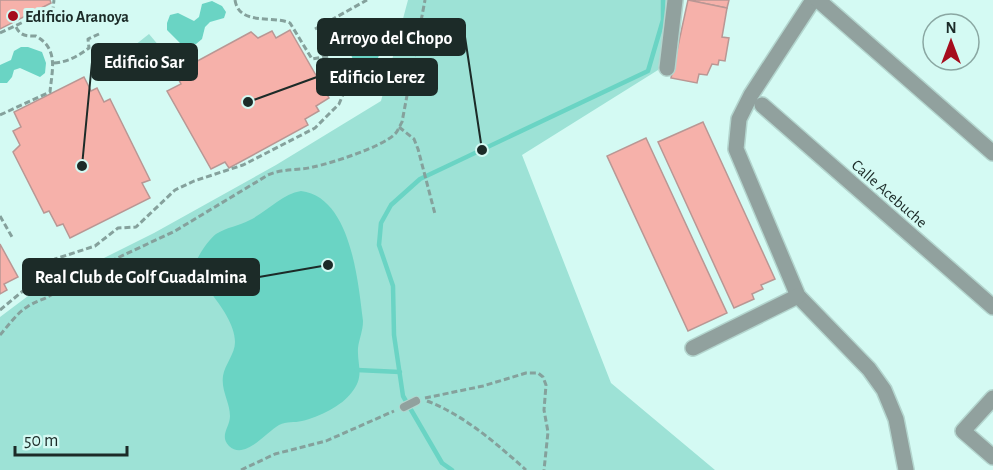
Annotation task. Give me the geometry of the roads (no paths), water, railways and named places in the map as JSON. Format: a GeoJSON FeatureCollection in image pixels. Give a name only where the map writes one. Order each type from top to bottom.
{"type":"FeatureCollection","features":[{"type":"Feature","properties":{"kind":"street"},"geometry":{"type":"LineString","coordinates":[[668,68],[675,0]]}},
{"type":"Feature","properties":{"kind":"street"},"geometry":{"type":"LineString","coordinates":[[906,470],[896,419],[884,390],[869,369],[798,296],[736,149],[739,119],[751,95],[815,0],[993,153]]}},
{"type":"Feature","properties":{"kind":"street","name":"Calle Acebuche"},"geometry":{"type":"LineString","coordinates":[[762,105],[993,307]]}},
{"type":"Feature","properties":{"kind":"street"},"geometry":{"type":"LineString","coordinates":[[693,348],[798,296]]}},
{"type":"Feature","properties":{"kind":"street"},"geometry":{"type":"LineString","coordinates":[[993,398],[963,431],[993,457]]}},
{"type":"Feature","properties":{"kind":"lane"},"geometry":{"type":"LineString","coordinates":[[404,407],[416,401]]}},
{"type":"Feature","properties":{"kind":"waterway"},"geometry":{"type":"LineString","coordinates":[[452,470],[442,463],[403,396],[394,335],[393,286],[379,245],[381,223],[391,205],[420,179],[648,71],[663,20],[663,0]]}},
{"type":"Feature","properties":{"kind":"waterway"},"geometry":{"type":"LineString","coordinates":[[357,370],[400,372]]}},
{"type":"Feature","properties":{"kind":"place","name":"Edificio Aranoya"},"geometry":{"type":"Point","coordinates":[13,16]}},
{"type":"Feature","properties":{"kind":"place","name":"Edificio Lerez"},"geometry":{"type":"Point","coordinates":[248,102]}},
{"type":"Feature","properties":{"kind":"place","name":"Arroyo del Chopo"},"geometry":{"type":"Point","coordinates":[482,150]}},
{"type":"Feature","properties":{"kind":"place","name":"Edificio Sar"},"geometry":{"type":"Point","coordinates":[82,166]}},
{"type":"Feature","properties":{"kind":"place","name":"Real Club de Golf Guadalmina"},"geometry":{"type":"Point","coordinates":[328,265]}}]}
